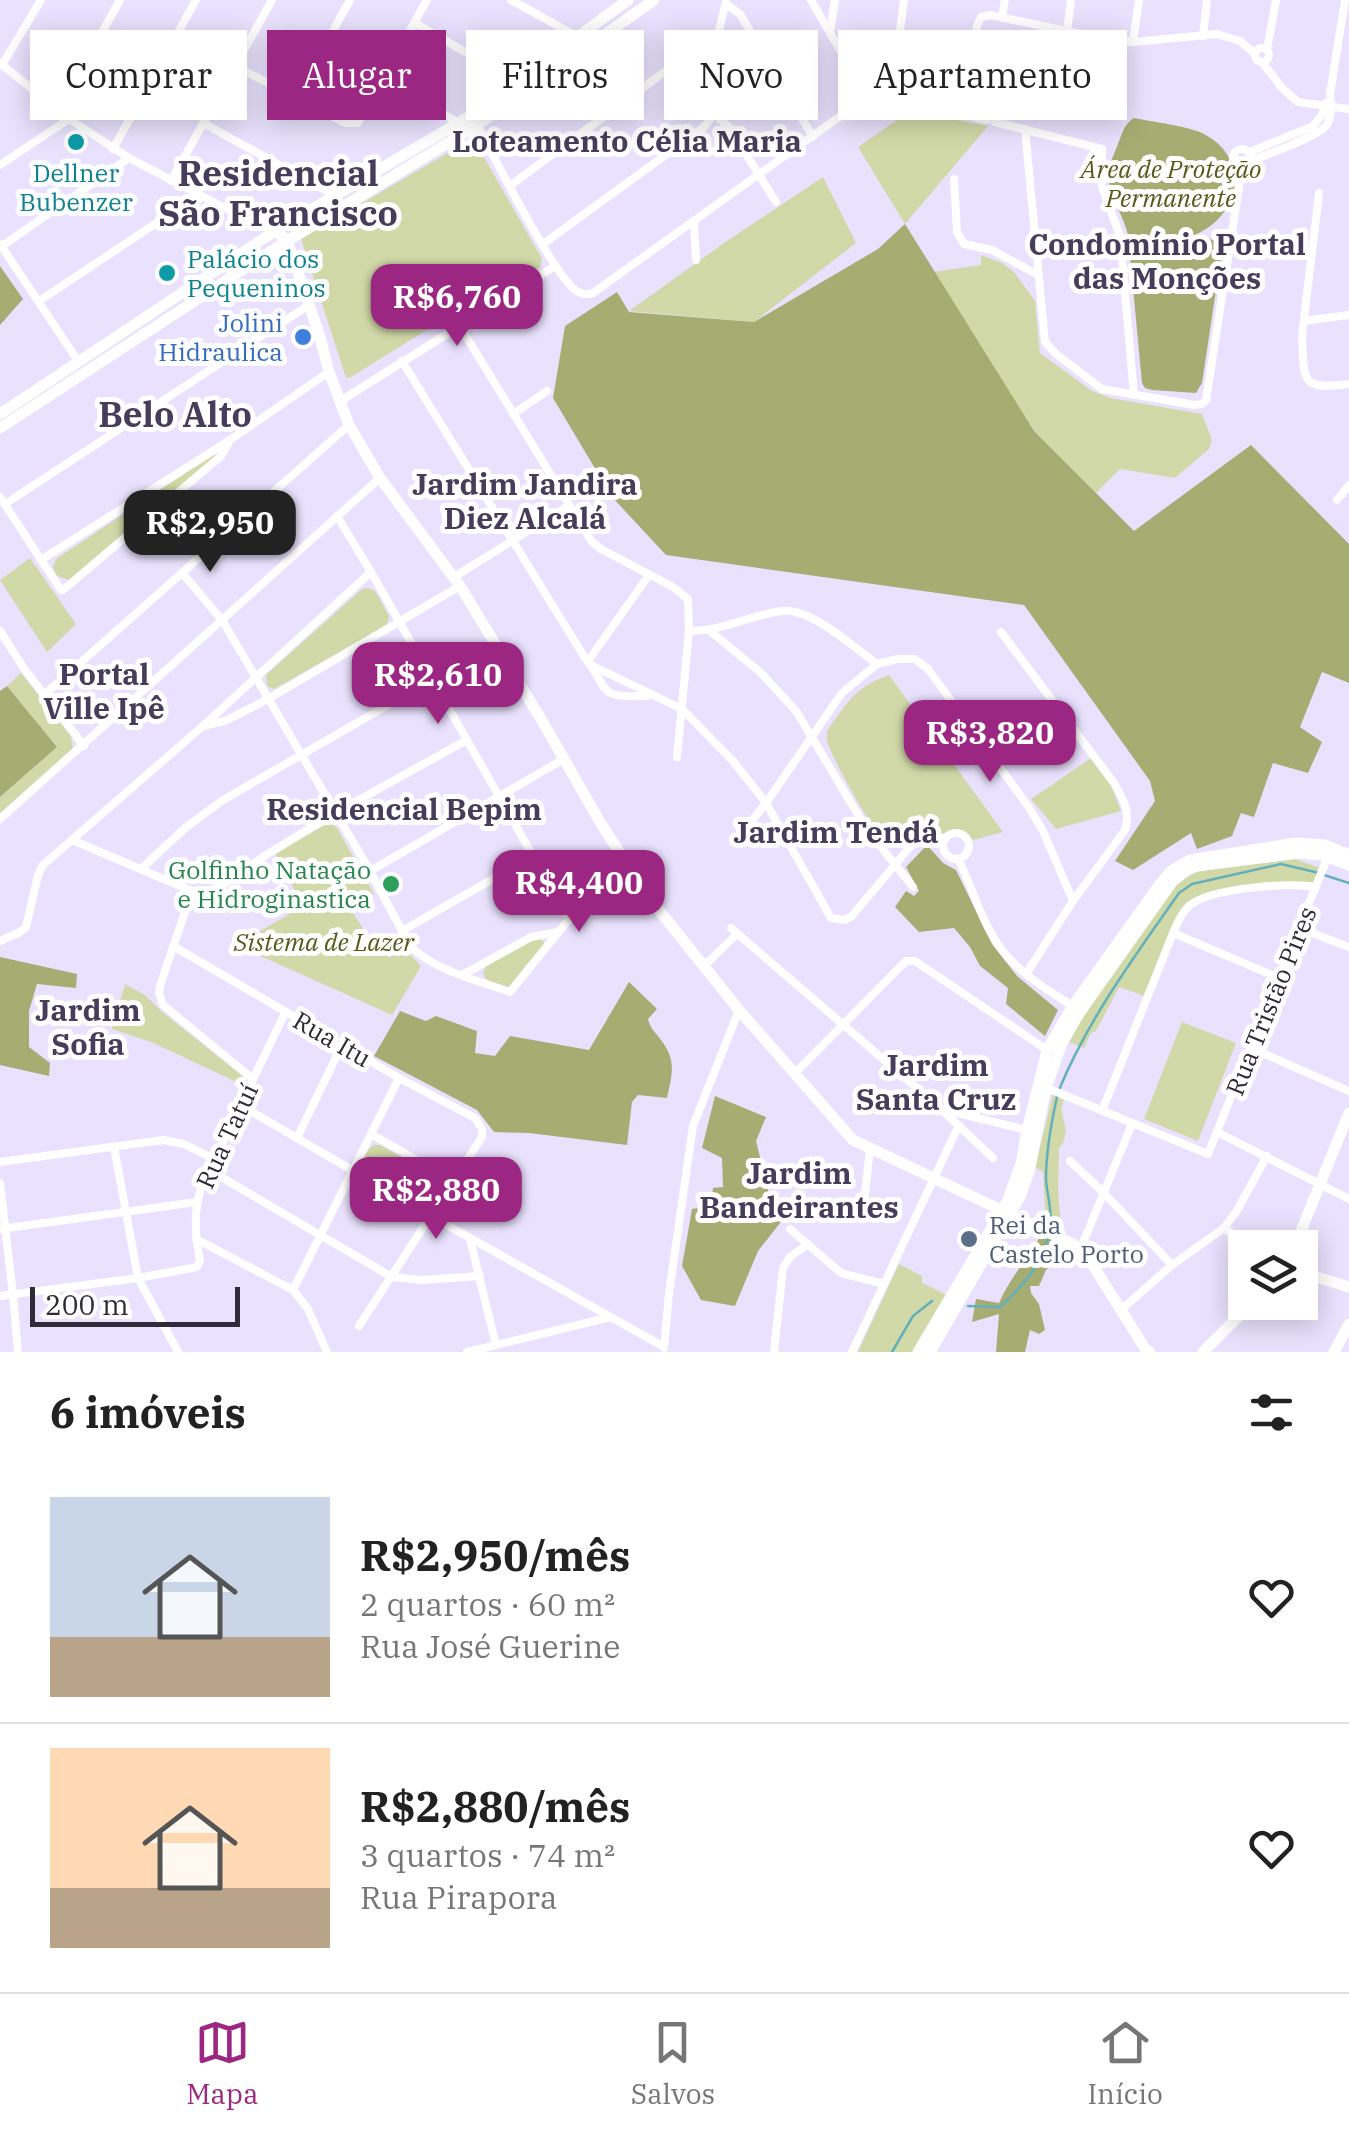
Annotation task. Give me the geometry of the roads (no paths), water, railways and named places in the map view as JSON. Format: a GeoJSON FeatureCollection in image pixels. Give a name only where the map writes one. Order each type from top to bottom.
{"type":"FeatureCollection","features":[{"type":"Feature","properties":{"kind":"main road"},"geometry":{"type":"LineString","coordinates":[[0,425],[283,243],[477,125],[654,0]]}},
{"type":"Feature","properties":{"kind":"main road"},"geometry":{"type":"LineString","coordinates":[[588,30],[622,2]]}},
{"type":"Feature","properties":{"kind":"main road"},"geometry":{"type":"LineString","coordinates":[[0,414],[271,233],[466,117]]}},
{"type":"Feature","properties":{"kind":"main road"},"geometry":{"type":"LineString","coordinates":[[271,233],[283,243],[299,275],[349,425],[380,478],[457,581],[646,894],[739,1010],[853,1140],[1044,1229],[1080,1250],[1145,1351]]}},
{"type":"Feature","properties":{"kind":"main road"},"geometry":{"type":"LineString","coordinates":[[0,425],[19,408],[19,401]]}},
{"type":"Feature","properties":{"kind":"main road"},"geometry":{"type":"LineString","coordinates":[[1046,1088],[1047,1050],[1160,884],[1181,864],[1296,843],[1319,844],[1328,856],[1349,865]]}},
{"type":"Feature","properties":{"kind":"main road"},"geometry":{"type":"LineString","coordinates":[[1328,856],[1349,854]]}},
{"type":"Feature","properties":{"kind":"main road"},"geometry":{"type":"LineString","coordinates":[[930,1352],[951,1307],[1027,1179],[1031,1131],[1076,1009]]}},
{"type":"Feature","properties":{"kind":"main road"},"geometry":{"type":"LineString","coordinates":[[1301,1230],[1349,1113]]}},
{"type":"Feature","properties":{"kind":"main road"},"geometry":{"type":"LineString","coordinates":[[1318,1278],[1349,1287]]}},
{"type":"Feature","properties":{"kind":"main road"},"geometry":{"type":"LineString","coordinates":[[918,1352],[951,1307]]}},
{"type":"Feature","properties":{"kind":"main road"},"geometry":{"type":"LineString","coordinates":[[1203,1352],[1235,1320]]}},
{"type":"Feature","properties":{"kind":"main road"},"geometry":{"type":"LineString","coordinates":[[1334,1352],[1349,1324]]}},
{"type":"Feature","properties":{"kind":"street"},"geometry":{"type":"LineString","coordinates":[[30,87],[1,64],[41,0]]}},
{"type":"Feature","properties":{"kind":"street"},"geometry":{"type":"LineString","coordinates":[[103,30],[120,0]]}},
{"type":"Feature","properties":{"kind":"street"},"geometry":{"type":"LineString","coordinates":[[113,148],[196,0]]}},
{"type":"Feature","properties":{"kind":"street"},"geometry":{"type":"LineString","coordinates":[[247,45],[272,0]]}},
{"type":"Feature","properties":{"kind":"street"},"geometry":{"type":"LineString","coordinates":[[333,30],[350,0]]}},
{"type":"Feature","properties":{"kind":"street"},"geometry":{"type":"LineString","coordinates":[[412,30],[428,0]]}},
{"type":"Feature","properties":{"kind":"street"},"geometry":{"type":"LineString","coordinates":[[511,0],[564,30]]}},
{"type":"Feature","properties":{"kind":"street"},"geometry":{"type":"LineString","coordinates":[[811,0],[838,46]]}},
{"type":"Feature","properties":{"kind":"street"},"geometry":{"type":"LineString","coordinates":[[830,32],[836,0]]}},
{"type":"Feature","properties":{"kind":"street"},"geometry":{"type":"LineString","coordinates":[[900,30],[904,0]]}},
{"type":"Feature","properties":{"kind":"street"},"geometry":{"type":"LineString","coordinates":[[1002,16],[1004,0]]}},
{"type":"Feature","properties":{"kind":"street"},"geometry":{"type":"LineString","coordinates":[[1068,30],[1071,0]]}},
{"type":"Feature","properties":{"kind":"street"},"geometry":{"type":"LineString","coordinates":[[1133,42],[1139,0]]}},
{"type":"Feature","properties":{"kind":"street"},"geometry":{"type":"LineString","coordinates":[[1203,36],[1207,0]]}},
{"type":"Feature","properties":{"kind":"street"},"geometry":{"type":"LineString","coordinates":[[1258,58],[1260,48],[1267,50],[1276,0]]}},
{"type":"Feature","properties":{"kind":"street"},"geometry":{"type":"LineString","coordinates":[[1242,168],[1251,156],[1313,126],[1328,107],[1345,0]]}},
{"type":"Feature","properties":{"kind":"street"},"geometry":{"type":"LineString","coordinates":[[718,30],[726,2],[740,14],[814,137]]}},
{"type":"Feature","properties":{"kind":"street"},"geometry":{"type":"LineString","coordinates":[[976,30],[981,17],[990,15],[1062,30]]}},
{"type":"Feature","properties":{"kind":"street"},"geometry":{"type":"LineString","coordinates":[[416,22],[466,52]]}},
{"type":"Feature","properties":{"kind":"street"},"geometry":{"type":"LineString","coordinates":[[1127,41],[1228,36],[1240,41],[1298,102],[1349,109]]}},
{"type":"Feature","properties":{"kind":"street"},"geometry":{"type":"LineString","coordinates":[[511,185],[664,73]]}},
{"type":"Feature","properties":{"kind":"street"},"geometry":{"type":"LineString","coordinates":[[446,116],[458,123]]}},
{"type":"Feature","properties":{"kind":"street"},"geometry":{"type":"LineString","coordinates":[[477,125],[555,266],[570,286],[580,293],[593,294],[838,119]]}},
{"type":"Feature","properties":{"kind":"street"},"geometry":{"type":"LineString","coordinates":[[0,165],[66,120]]}},
{"type":"Feature","properties":{"kind":"street"},"geometry":{"type":"LineString","coordinates":[[72,120],[129,158],[271,233]]}},
{"type":"Feature","properties":{"kind":"street"},"geometry":{"type":"LineString","coordinates":[[171,181],[205,120]]}},
{"type":"Feature","properties":{"kind":"street"},"geometry":{"type":"LineString","coordinates":[[543,244],[709,120]]}},
{"type":"Feature","properties":{"kind":"street"},"geometry":{"type":"LineString","coordinates":[[721,120],[776,202]]}},
{"type":"Feature","properties":{"kind":"street"},"geometry":{"type":"LineString","coordinates":[[987,120],[1102,149],[1102,186],[1120,236],[1134,395]]}},
{"type":"Feature","properties":{"kind":"street"},"geometry":{"type":"LineString","coordinates":[[203,124],[334,195]]}},
{"type":"Feature","properties":{"kind":"street"},"geometry":{"type":"LineString","coordinates":[[1026,129],[1045,342],[1092,384],[1112,392],[1194,406],[1208,396],[1242,168]]}},
{"type":"Feature","properties":{"kind":"street"},"geometry":{"type":"LineString","coordinates":[[1242,168],[1234,163],[1234,152],[1242,148],[1251,156]]}},
{"type":"Feature","properties":{"kind":"street"},"geometry":{"type":"LineString","coordinates":[[78,361],[1,245],[129,158]]}},
{"type":"Feature","properties":{"kind":"street"},"geometry":{"type":"LineString","coordinates":[[954,179],[958,232],[964,244],[992,250],[1038,275]]}},
{"type":"Feature","properties":{"kind":"street"},"geometry":{"type":"LineString","coordinates":[[1318,193],[1302,336],[1307,380],[1324,388],[1349,384]]}},
{"type":"Feature","properties":{"kind":"street"},"geometry":{"type":"LineString","coordinates":[[39,301],[200,194]]}},
{"type":"Feature","properties":{"kind":"street"},"geometry":{"type":"LineString","coordinates":[[694,222],[696,260]]}},
{"type":"Feature","properties":{"kind":"street"},"geometry":{"type":"LineString","coordinates":[[340,402],[555,266]]}},
{"type":"Feature","properties":{"kind":"street"},"geometry":{"type":"LineString","coordinates":[[230,440],[221,456],[66,590],[61,590],[2,500],[309,305]]}},
{"type":"Feature","properties":{"kind":"street"},"geometry":{"type":"LineString","coordinates":[[1304,320],[1349,315]]}},
{"type":"Feature","properties":{"kind":"street"},"geometry":{"type":"LineString","coordinates":[[459,325],[596,546],[688,598],[689,631],[677,757]]}},
{"type":"Feature","properties":{"kind":"street"},"geometry":{"type":"LineString","coordinates":[[402,361],[606,692],[650,696]]}},
{"type":"Feature","properties":{"kind":"street"},"geometry":{"type":"LineString","coordinates":[[41,560],[329,372]]}},
{"type":"Feature","properties":{"kind":"street"},"geometry":{"type":"LineString","coordinates":[[514,414],[547,391]]}},
{"type":"Feature","properties":{"kind":"street"},"geometry":{"type":"LineString","coordinates":[[44,695],[349,425]]}},
{"type":"Feature","properties":{"kind":"street"},"geometry":{"type":"LineString","coordinates":[[0,819],[380,478]]}},
{"type":"Feature","properties":{"kind":"street"},"geometry":{"type":"LineString","coordinates":[[1337,500],[1349,485]]}},
{"type":"Feature","properties":{"kind":"street"},"geometry":{"type":"LineString","coordinates":[[203,726],[225,721],[268,700],[400,622],[512,540],[568,506]]}},
{"type":"Feature","properties":{"kind":"street"},"geometry":{"type":"LineString","coordinates":[[336,516],[568,919]]}},
{"type":"Feature","properties":{"kind":"street"},"geometry":{"type":"LineString","coordinates":[[0,942],[26,927],[40,869],[371,572]]}},
{"type":"Feature","properties":{"kind":"street"},"geometry":{"type":"LineString","coordinates":[[183,574],[222,620],[370,870],[410,946],[433,963],[510,992],[621,855]]}},
{"type":"Feature","properties":{"kind":"street"},"geometry":{"type":"LineString","coordinates":[[590,664],[649,575]]}},
{"type":"Feature","properties":{"kind":"street"},"geometry":{"type":"LineString","coordinates":[[689,631],[710,631],[782,611],[796,612],[810,617],[877,664]]}},
{"type":"Feature","properties":{"kind":"street"},"geometry":{"type":"LineString","coordinates":[[0,631],[84,746]]}},
{"type":"Feature","properties":{"kind":"street"},"geometry":{"type":"LineString","coordinates":[[710,631],[760,672],[796,711],[866,828],[913,887]]}},
{"type":"Feature","properties":{"kind":"street"},"geometry":{"type":"LineString","coordinates":[[1001,632],[1114,783],[1129,819],[1026,974]]}},
{"type":"Feature","properties":{"kind":"street"},"geometry":{"type":"LineString","coordinates":[[740,836],[842,693],[877,664],[897,658],[915,659],[928,669],[1028,806],[1044,832],[1073,901]]}},
{"type":"Feature","properties":{"kind":"street"},"geometry":{"type":"LineString","coordinates":[[590,664],[682,709],[733,761],[766,803],[831,918],[851,917],[917,841],[962,834],[968,839],[969,850],[958,859],[950,857],[945,852],[946,838]]}},
{"type":"Feature","properties":{"kind":"street"},"geometry":{"type":"LineString","coordinates":[[142,868],[200,815],[433,679]]}},
{"type":"Feature","properties":{"kind":"street"},"geometry":{"type":"LineString","coordinates":[[72,840],[192,891],[208,892],[335,812],[466,740]]}},
{"type":"Feature","properties":{"kind":"street"},"geometry":{"type":"LineString","coordinates":[[370,870],[564,759]]}},
{"type":"Feature","properties":{"kind":"street"},"geometry":{"type":"LineString","coordinates":[[402,931],[532,856]]}},
{"type":"Feature","properties":{"kind":"street","name":"Rua Tristão Pires"},"geometry":{"type":"LineString","coordinates":[[1132,1124],[1208,1154],[1328,856]]}},
{"type":"Feature","properties":{"kind":"street"},"geometry":{"type":"LineString","coordinates":[[958,859],[1003,951],[1026,974],[1076,1009]]}},
{"type":"Feature","properties":{"kind":"street"},"geometry":{"type":"LineString","coordinates":[[1102,1112],[1182,915],[1196,901],[1246,888],[1318,882]]}},
{"type":"Feature","properties":{"kind":"street"},"geometry":{"type":"LineString","coordinates":[[192,891],[158,993],[163,1005],[253,1079]]}},
{"type":"Feature","properties":{"kind":"street"},"geometry":{"type":"LineString","coordinates":[[1299,928],[1349,947]]}},
{"type":"Feature","properties":{"kind":"street"},"geometry":{"type":"LineString","coordinates":[[704,966],[734,931],[959,1124],[993,1158]]}},
{"type":"Feature","properties":{"kind":"street"},"geometry":{"type":"LineString","coordinates":[[464,974],[531,936],[558,932]]}},
{"type":"Feature","properties":{"kind":"street"},"geometry":{"type":"LineString","coordinates":[[1172,933],[1279,978]]}},
{"type":"Feature","properties":{"kind":"street","name":"Rua Itu"},"geometry":{"type":"LineString","coordinates":[[172,946],[475,1118],[482,1137],[453,1181]]}},
{"type":"Feature","properties":{"kind":"street"},"geometry":{"type":"LineString","coordinates":[[796,1074],[906,962],[915,961],[1047,1050]]}},
{"type":"Feature","properties":{"kind":"street"},"geometry":{"type":"LineString","coordinates":[[240,1105],[664,1350],[668,1293],[694,1126],[739,1010]]}},
{"type":"Feature","properties":{"kind":"street","name":"Rua Tatuí"},"geometry":{"type":"LineString","coordinates":[[200,1263],[196,1202],[285,1013]]}},
{"type":"Feature","properties":{"kind":"street"},"geometry":{"type":"LineString","coordinates":[[297,1138],[342,1045]]}},
{"type":"Feature","properties":{"kind":"street"},"geometry":{"type":"LineString","coordinates":[[1251,1048],[1349,1091]]}},
{"type":"Feature","properties":{"kind":"street"},"geometry":{"type":"LineString","coordinates":[[297,1294],[320,1235],[399,1078]]}},
{"type":"Feature","properties":{"kind":"street"},"geometry":{"type":"LineString","coordinates":[[1046,1088],[1132,1124],[1080,1250]]}},
{"type":"Feature","properties":{"kind":"street"},"geometry":{"type":"LineString","coordinates":[[941,1109],[1031,1131]]}},
{"type":"Feature","properties":{"kind":"street"},"geometry":{"type":"LineString","coordinates":[[852,1352],[959,1124]]}},
{"type":"Feature","properties":{"kind":"street"},"geometry":{"type":"LineString","coordinates":[[1219,1133],[1349,1199]]}},
{"type":"Feature","properties":{"kind":"street"},"geometry":{"type":"LineString","coordinates":[[359,1326],[453,1181],[371,1134]]}},
{"type":"Feature","properties":{"kind":"street"},"geometry":{"type":"LineString","coordinates":[[0,1162],[163,1140],[214,1159]]}},
{"type":"Feature","properties":{"kind":"street"},"geometry":{"type":"LineString","coordinates":[[114,1146],[138,1278],[178,1352]]}},
{"type":"Feature","properties":{"kind":"street"},"geometry":{"type":"LineString","coordinates":[[863,1212],[870,1149]]}},
{"type":"Feature","properties":{"kind":"street"},"geometry":{"type":"LineString","coordinates":[[1121,1310],[1172,1265],[1224,1228],[1267,1156]]}},
{"type":"Feature","properties":{"kind":"street"},"geometry":{"type":"LineString","coordinates":[[1070,1161],[1172,1265]]}},
{"type":"Feature","properties":{"kind":"street"},"geometry":{"type":"LineString","coordinates":[[209,1170],[392,1276],[420,1280],[480,1276]]}},
{"type":"Feature","properties":{"kind":"street"},"geometry":{"type":"LineString","coordinates":[[0,1183],[18,1352]]}},
{"type":"Feature","properties":{"kind":"street"},"geometry":{"type":"LineString","coordinates":[[3,1229],[196,1202]]}},
{"type":"Feature","properties":{"kind":"street"},"geometry":{"type":"LineString","coordinates":[[790,1228],[841,1274],[884,1284]]}},
{"type":"Feature","properties":{"kind":"street"},"geometry":{"type":"LineString","coordinates":[[1224,1228],[1228,1231]]}},
{"type":"Feature","properties":{"kind":"street"},"geometry":{"type":"LineString","coordinates":[[470,1238],[496,1345]]}},
{"type":"Feature","properties":{"kind":"street"},"geometry":{"type":"LineString","coordinates":[[196,1239],[297,1294],[327,1352]]}},
{"type":"Feature","properties":{"kind":"street"},"geometry":{"type":"LineString","coordinates":[[774,1352],[783,1268],[790,1257],[808,1244]]}},
{"type":"Feature","properties":{"kind":"street"},"geometry":{"type":"LineString","coordinates":[[0,1296],[195,1269],[207,1254],[220,1252]]}},
{"type":"Feature","properties":{"kind":"street"},"geometry":{"type":"LineString","coordinates":[[467,1352],[611,1317]]}},
{"type":"Feature","properties":{"kind":"waterway"},"geometry":{"type":"LineString","coordinates":[[1059,1090],[1098,1013],[1179,893],[1192,884],[1281,864],[1349,883]]}},
{"type":"Feature","properties":{"kind":"waterway"},"geometry":{"type":"LineString","coordinates":[[1050,1228],[1046,1169],[1057,1097]]}},
{"type":"Feature","properties":{"kind":"waterway"},"geometry":{"type":"LineString","coordinates":[[968,1306],[1000,1307],[1030,1275],[1048,1236]]}},
{"type":"Feature","properties":{"kind":"waterway"},"geometry":{"type":"LineString","coordinates":[[892,1352],[913,1316],[932,1301]]}},
{"type":"Feature","properties":{"kind":"place","name":"Dellner Bubenzer"},"geometry":{"type":"Point","coordinates":[76,142]}},
{"type":"Feature","properties":{"kind":"place","name":"Palácio dos Pequeninos"},"geometry":{"type":"Point","coordinates":[167,273]}},
{"type":"Feature","properties":{"kind":"place","name":"Jolini Hidraulica"},"geometry":{"type":"Point","coordinates":[303,337]}},
{"type":"Feature","properties":{"kind":"place","name":"Golfinho Natação e Hidroginastica"},"geometry":{"type":"Point","coordinates":[391,884]}},
{"type":"Feature","properties":{"kind":"place","name":"Rei da Castelo Porto"},"geometry":{"type":"Point","coordinates":[969,1239]}},
{"type":"Feature","properties":{"kind":"district","name":"Loteamento Célia Maria"},"geometry":{"type":"Point","coordinates":[627,142]}},
{"type":"Feature","properties":{"kind":"district","name":"Residencial São Francisco"},"geometry":{"type":"Point","coordinates":[278,194]}},
{"type":"Feature","properties":{"kind":"district","name":"Condomínio Portal das Monções"},"geometry":{"type":"Point","coordinates":[1167,262]}},
{"type":"Feature","properties":{"kind":"district","name":"Belo Alto"},"geometry":{"type":"Point","coordinates":[175,415]}},
{"type":"Feature","properties":{"kind":"district","name":"Jardim Jandira Diez Alcalá"},"geometry":{"type":"Point","coordinates":[525,502]}},
{"type":"Feature","properties":{"kind":"district","name":"Portal Ville Ipê"},"geometry":{"type":"Point","coordinates":[104,692]}},
{"type":"Feature","properties":{"kind":"district","name":"Residencial Bepim"},"geometry":{"type":"Point","coordinates":[404,810]}},
{"type":"Feature","properties":{"kind":"district","name":"Jardim Tendá"},"geometry":{"type":"Point","coordinates":[836,833]}},
{"type":"Feature","properties":{"kind":"district","name":"Jardim Sofia"},"geometry":{"type":"Point","coordinates":[88,1028]}},
{"type":"Feature","properties":{"kind":"district","name":"Jardim Santa Cruz"},"geometry":{"type":"Point","coordinates":[936,1083]}},
{"type":"Feature","properties":{"kind":"district","name":"Jardim Bandeirantes"},"geometry":{"type":"Point","coordinates":[799,1191]}},
{"type":"Feature","properties":{"kind":"park label","name":"Área de Proteção Permanente"},"geometry":{"type":"Point","coordinates":[1171,184]}},
{"type":"Feature","properties":{"kind":"park label","name":"Sistema de Lazer"},"geometry":{"type":"Point","coordinates":[324,942]}}]}
